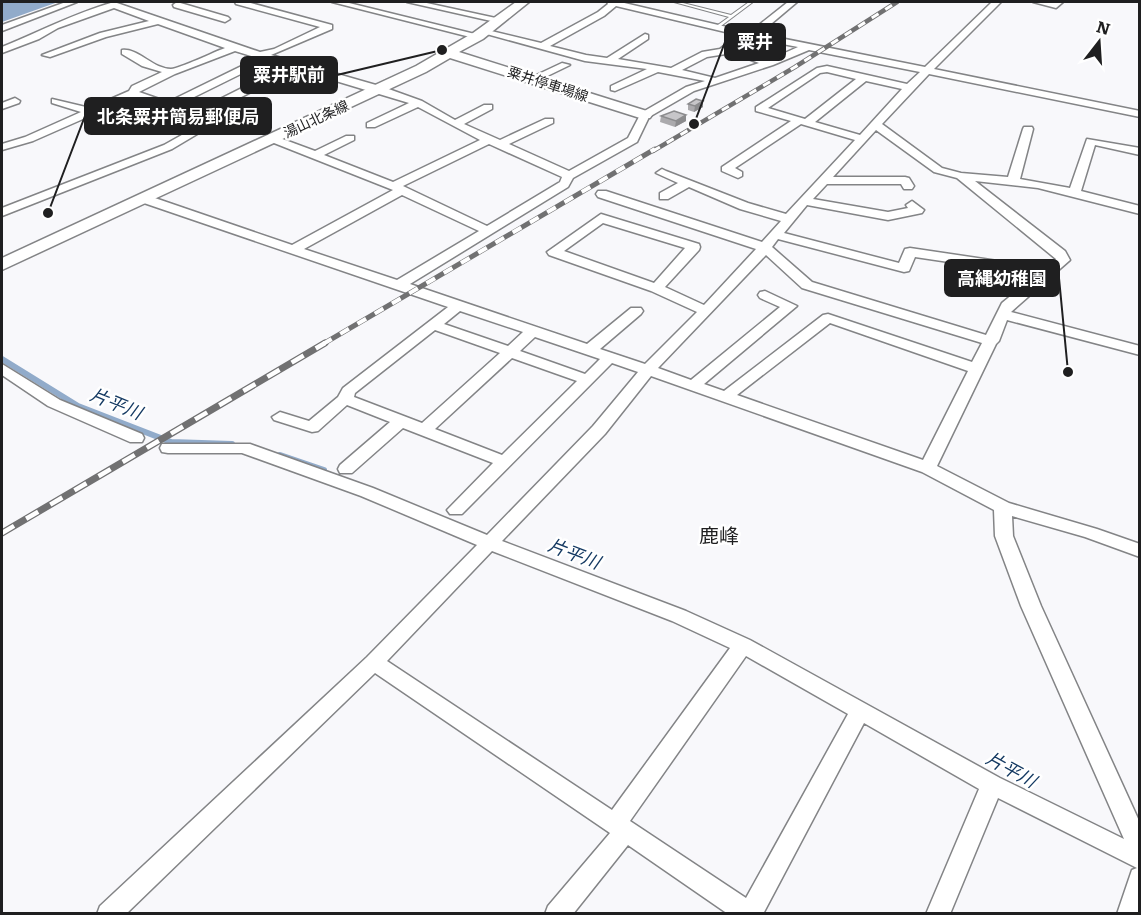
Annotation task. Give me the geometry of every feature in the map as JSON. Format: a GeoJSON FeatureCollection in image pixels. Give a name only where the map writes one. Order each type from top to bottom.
{"type":"FeatureCollection","features":[{"type":"Feature","properties":{"kind":"main road","name":"湯山北条線"},"geometry":{"type":"LineString","coordinates":[[2,265],[451,54],[482,34],[523,2]]}},
{"type":"Feature","properties":{"kind":"main road","name":"粟井停車場線"},"geometry":{"type":"LineString","coordinates":[[451,54],[645,116]]}},
{"type":"Feature","properties":{"kind":"street"},"geometry":{"type":"LineString","coordinates":[[2,28],[73,2]]}},
{"type":"Feature","properties":{"kind":"street"},"geometry":{"type":"LineString","coordinates":[[169,105],[264,56],[329,27],[239,2]]}},
{"type":"Feature","properties":{"kind":"street"},"geometry":{"type":"LineString","coordinates":[[336,2],[607,62],[715,80]]}},
{"type":"Feature","properties":{"kind":"street"},"geometry":{"type":"LineString","coordinates":[[411,2],[500,20]]}},
{"type":"Feature","properties":{"kind":"street"},"geometry":{"type":"LineString","coordinates":[[542,46],[594,18],[613,2],[648,6],[717,28],[1140,114]]}},
{"type":"Feature","properties":{"kind":"street"},"geometry":{"type":"LineString","coordinates":[[671,72],[705,54],[723,52],[746,33],[762,27],[793,2]]}},
{"type":"Feature","properties":{"kind":"street"},"geometry":{"type":"LineString","coordinates":[[109,914],[374,662],[599,430],[647,371],[766,248],[804,201],[909,88],[998,2]]}},
{"type":"Feature","properties":{"kind":"street"},"geometry":{"type":"LineString","coordinates":[[1037,2],[1056,5],[1059,2]]}},
{"type":"Feature","properties":{"kind":"street"},"geometry":{"type":"LineString","coordinates":[[167,9],[180,4],[229,17],[190,31]]}},
{"type":"Feature","properties":{"kind":"street"},"geometry":{"type":"LineString","coordinates":[[2,50],[36,37],[55,26],[114,5],[155,16],[234,48],[379,89],[418,103],[454,124],[569,176]]}},
{"type":"Feature","properties":{"kind":"street"},"geometry":{"type":"LineString","coordinates":[[47,55],[155,16]]}},
{"type":"Feature","properties":{"kind":"street"},"geometry":{"type":"LineString","coordinates":[[36,37],[66,48]]}},
{"type":"Feature","properties":{"kind":"street"},"geometry":{"type":"LineString","coordinates":[[607,62],[645,37]]}},
{"type":"Feature","properties":{"kind":"street"},"geometry":{"type":"LineString","coordinates":[[2,39],[17,44]]}},
{"type":"Feature","properties":{"kind":"street"},"geometry":{"type":"LineString","coordinates":[[401,284],[564,184],[569,176],[633,140],[645,116],[690,89],[770,63],[809,46]]}},
{"type":"Feature","properties":{"kind":"street"},"geometry":{"type":"LineString","coordinates":[[763,47],[750,58],[770,63]]}},
{"type":"Feature","properties":{"kind":"street"},"geometry":{"type":"LineString","coordinates":[[2,147],[29,139],[133,93],[136,88],[171,72],[234,48]]}},
{"type":"Feature","properties":{"kind":"street"},"geometry":{"type":"LineString","coordinates":[[125,52],[145,64],[171,72]]}},
{"type":"Feature","properties":{"kind":"street"},"geometry":{"type":"LineString","coordinates":[[196,115],[295,65]]}},
{"type":"Feature","properties":{"kind":"street"},"geometry":{"type":"LineString","coordinates":[[533,79],[565,65]]}},
{"type":"Feature","properties":{"kind":"street"},"geometry":{"type":"LineString","coordinates":[[615,88],[656,69]]}},
{"type":"Feature","properties":{"kind":"street"},"geometry":{"type":"LineString","coordinates":[[862,139],[760,109],[817,71],[827,69],[909,88]]}},
{"type":"Feature","properties":{"kind":"street"},"geometry":{"type":"LineString","coordinates":[[738,174],[726,170],[803,122],[863,78]]}},
{"type":"Feature","properties":{"kind":"street"},"geometry":{"type":"LineString","coordinates":[[2,212],[168,147],[214,121],[133,93]]}},
{"type":"Feature","properties":{"kind":"street"},"geometry":{"type":"LineString","coordinates":[[2,106],[15,101]]}},
{"type":"Feature","properties":{"kind":"street"},"geometry":{"type":"LineString","coordinates":[[56,101],[92,112]]}},
{"type":"Feature","properties":{"kind":"street"},"geometry":{"type":"LineString","coordinates":[[371,125],[418,103]]}},
{"type":"Feature","properties":{"kind":"street"},"geometry":{"type":"LineString","coordinates":[[454,124],[488,107]]}},
{"type":"Feature","properties":{"kind":"street"},"geometry":{"type":"LineString","coordinates":[[294,249],[397,188],[494,142],[549,121]]}},
{"type":"Feature","properties":{"kind":"street"},"geometry":{"type":"LineString","coordinates":[[876,125],[938,170],[961,176],[1038,184],[1140,210]]}},
{"type":"Feature","properties":{"kind":"street"},"geometry":{"type":"LineString","coordinates":[[1013,181],[1028,129]]}},
{"type":"Feature","properties":{"kind":"street"},"geometry":{"type":"LineString","coordinates":[[316,154],[350,138]]}},
{"type":"Feature","properties":{"kind":"street"},"geometry":{"type":"LineString","coordinates":[[273,139],[316,154],[397,188],[489,231]]}},
{"type":"Feature","properties":{"kind":"street"},"geometry":{"type":"LineString","coordinates":[[1074,193],[1091,141],[1140,152]]}},
{"type":"Feature","properties":{"kind":"street"},"geometry":{"type":"LineString","coordinates":[[662,173],[744,206],[789,219]]}},
{"type":"Feature","properties":{"kind":"street"},"geometry":{"type":"LineString","coordinates":[[928,468],[992,341],[1007,306],[1063,260],[1060,254],[961,176]]}},
{"type":"Feature","properties":{"kind":"street"},"geometry":{"type":"LineString","coordinates":[[824,180],[905,181],[908,186]]}},
{"type":"Feature","properties":{"kind":"street"},"geometry":{"type":"LineString","coordinates":[[664,196],[688,183]]}},
{"type":"Feature","properties":{"kind":"street"},"geometry":{"type":"LineString","coordinates":[[651,191],[677,201]]}},
{"type":"Feature","properties":{"kind":"street"},"geometry":{"type":"LineString","coordinates":[[602,194],[766,248],[807,285],[992,341]]}},
{"type":"Feature","properties":{"kind":"street"},"geometry":{"type":"LineString","coordinates":[[145,199],[401,284],[419,293],[928,468],[1003,507],[1091,533],[1140,551]]}},
{"type":"Feature","properties":{"kind":"street"},"geometry":{"type":"LineString","coordinates":[[804,201],[888,216],[918,210],[912,205]]}},
{"type":"Feature","properties":{"kind":"street"},"geometry":{"type":"LineString","coordinates":[[656,288],[694,247],[601,218],[554,252],[656,288],[706,311]]}},
{"type":"Feature","properties":{"kind":"street"},"geometry":{"type":"LineString","coordinates":[[777,236],[904,268],[910,252],[1049,273]]}},
{"type":"Feature","properties":{"kind":"street"},"geometry":{"type":"LineString","coordinates":[[693,386],[790,306],[765,295]]}},
{"type":"Feature","properties":{"kind":"street"},"geometry":{"type":"LineString","coordinates":[[280,417],[312,427],[345,399],[348,391],[458,306]]}},
{"type":"Feature","properties":{"kind":"street"},"geometry":{"type":"LineString","coordinates":[[588,351],[636,310]]}},
{"type":"Feature","properties":{"kind":"street"},"geometry":{"type":"LineString","coordinates":[[1003,314],[1140,351]]}},
{"type":"Feature","properties":{"kind":"street"},"geometry":{"type":"LineString","coordinates":[[725,397],[828,318],[977,369]]}},
{"type":"Feature","properties":{"kind":"street"},"geometry":{"type":"LineString","coordinates":[[434,325],[588,380]]}},
{"type":"Feature","properties":{"kind":"street"},"geometry":{"type":"LineString","coordinates":[[424,430],[532,332]]}},
{"type":"Feature","properties":{"kind":"street"},"geometry":{"type":"LineString","coordinates":[[456,510],[609,358]]}},
{"type":"Feature","properties":{"kind":"street"},"geometry":{"type":"LineString","coordinates":[[2,369],[54,403],[136,438]]}},
{"type":"Feature","properties":{"kind":"street"},"geometry":{"type":"LineString","coordinates":[[345,399],[505,462]]}},
{"type":"Feature","properties":{"kind":"street"},"geometry":{"type":"LineString","coordinates":[[346,469],[401,421]]}},
{"type":"Feature","properties":{"kind":"street"},"geometry":{"type":"LineString","coordinates":[[168,448],[244,448],[492,540],[679,616],[743,645],[992,785],[1140,859]]}},
{"type":"Feature","properties":{"kind":"street"},"geometry":{"type":"LineString","coordinates":[[1003,507],[1004,536],[1031,606],[1140,850]]}},
{"type":"Feature","properties":{"kind":"street"},"geometry":{"type":"LineString","coordinates":[[558,914],[621,827],[743,645]]}},
{"type":"Feature","properties":{"kind":"street"},"geometry":{"type":"LineString","coordinates":[[374,662],[749,914],[861,710]]}},
{"type":"Feature","properties":{"kind":"street"},"geometry":{"type":"LineString","coordinates":[[938,914],[992,785]]}},
{"type":"Feature","properties":{"kind":"street"},"geometry":{"type":"LineString","coordinates":[[1129,914],[1140,878]]}},
{"type":"Feature","properties":{"kind":"lane"},"geometry":{"type":"LineString","coordinates":[[676,2],[730,16]]}},
{"type":"Feature","properties":{"kind":"lane"},"geometry":{"type":"LineString","coordinates":[[717,28],[751,2]]}},
{"type":"Feature","properties":{"kind":"water"},"geometry":{"type":"Polygon","coordinates":[[[2,2],[58,2],[2,22],[2,2]]]}},
{"type":"Feature","properties":{"kind":"building"},"geometry":{"type":"Polygon","coordinates":[[[696,99],[703,101],[695,106],[688,104],[696,99]]]}},
{"type":"Feature","properties":{"kind":"building"},"geometry":{"type":"Polygon","coordinates":[[[674,111],[686,115],[676,121],[661,116],[674,111]]]}},
{"type":"Feature","properties":{"kind":"waterway","name":"片平川"},"geometry":{"type":"LineString","coordinates":[[2,359],[78,406],[171,442],[232,444]]}},
{"type":"Feature","properties":{"kind":"waterway","name":"片平川"},"geometry":{"type":"LineString","coordinates":[[280,455],[324,470]]}},
{"type":"Feature","properties":{"kind":"railway"},"geometry":{"type":"LineString","coordinates":[[653,151],[795,67],[897,2]]}},
{"type":"Feature","properties":{"kind":"railway"},"geometry":{"type":"LineString","coordinates":[[323,344],[655,149]]}},
{"type":"Feature","properties":{"kind":"railway"},"geometry":{"type":"LineString","coordinates":[[2,533],[325,343]]}},
{"type":"Feature","properties":{"kind":"place","name":"粟井駅前"},"geometry":{"type":"Point","coordinates":[442,50]}},
{"type":"Feature","properties":{"kind":"place","name":"粟井"},"geometry":{"type":"Point","coordinates":[694,124]}},
{"type":"Feature","properties":{"kind":"place","name":"北条粟井簡易郵便局"},"geometry":{"type":"Point","coordinates":[48,213]}},
{"type":"Feature","properties":{"kind":"place","name":"高縄幼稚園"},"geometry":{"type":"Point","coordinates":[1068,372]}},
{"type":"Feature","properties":{"kind":"district","name":"鹿峰"},"geometry":{"type":"Point","coordinates":[719,536]}}]}
